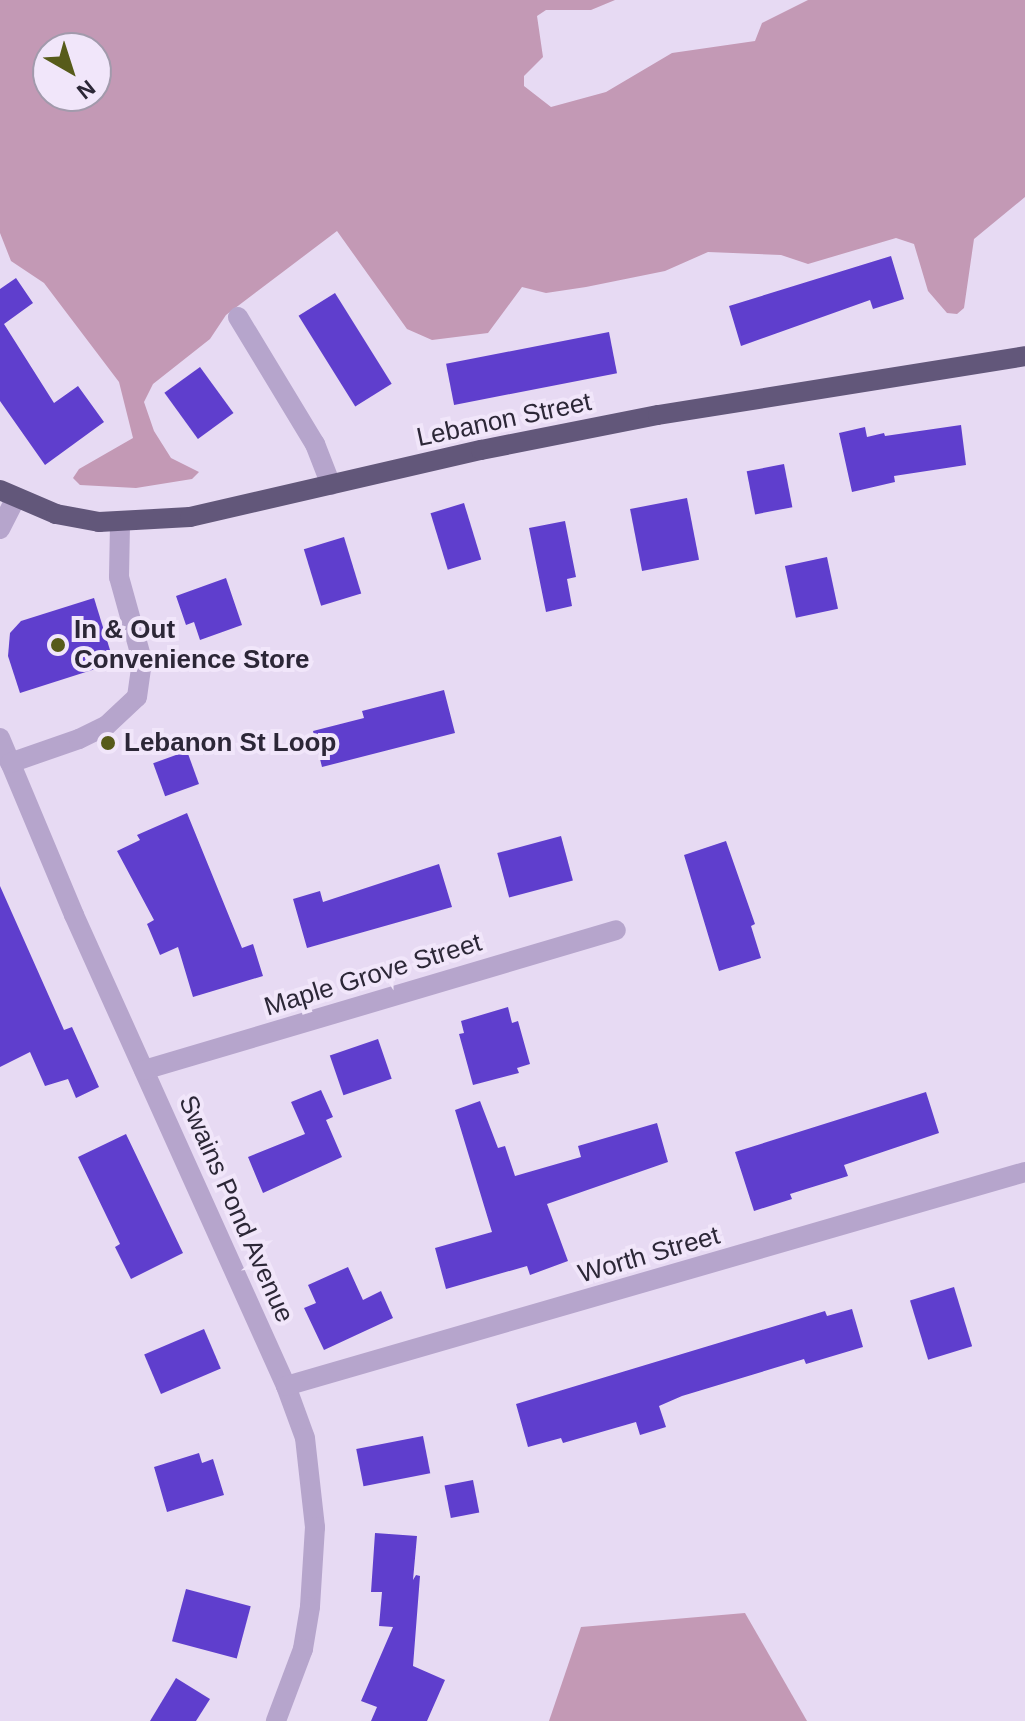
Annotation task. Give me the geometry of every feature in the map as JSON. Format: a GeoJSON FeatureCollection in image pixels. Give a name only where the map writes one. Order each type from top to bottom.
{"type":"FeatureCollection","features":[{"type":"Feature","properties":{"kind":"main road","name":"Lebanon Street"},"geometry":{"type":"LineString","coordinates":[[7,494],[56,514],[120,523],[190,517],[481,450],[658,415],[1025,356]]}},
{"type":"Feature","properties":{"kind":"street"},"geometry":{"type":"LineString","coordinates":[[238,317],[315,444],[331,485]]}},
{"type":"Feature","properties":{"kind":"street"},"geometry":{"type":"LineString","coordinates":[[0,529],[7,494]]}},
{"type":"Feature","properties":{"kind":"street"},"geometry":{"type":"LineString","coordinates":[[10,763],[79,739],[106,726],[137,697],[142,660],[119,577],[120,523]]}},
{"type":"Feature","properties":{"kind":"street","name":"Swains Pond Avenue"},"geometry":{"type":"LineString","coordinates":[[0,738],[286,1386],[302,1430],[311,1472],[314,1565],[303,1649],[276,1721]]}},
{"type":"Feature","properties":{"kind":"street","name":"Maple Grove Street"},"geometry":{"type":"LineString","coordinates":[[144,1070],[616,930]]}},
{"type":"Feature","properties":{"kind":"street","name":"Worth Street"},"geometry":{"type":"LineString","coordinates":[[286,1386],[1025,1172]]}},
{"type":"Feature","properties":{"kind":"shaded area"},"geometry":{"type":"Polygon","coordinates":[[[0,0],[615,0],[591,10],[546,10],[537,16],[543,57],[524,76],[524,86],[551,107],[606,92],[672,53],[755,41],[762,23],[808,0],[1025,0],[1025,197],[974,239],[964,308],[957,314],[947,313],[928,291],[914,244],[896,238],[808,264],[781,255],[708,252],[665,271],[586,287],[546,293],[522,287],[488,333],[432,340],[407,329],[337,231],[226,315],[210,339],[153,384],[144,402],[154,431],[171,458],[199,472],[192,479],[136,488],[80,485],[73,478],[79,469],[133,438],[119,382],[44,283],[11,261],[0,233],[0,0]]]}},
{"type":"Feature","properties":{"kind":"shaded area"},"geometry":{"type":"Polygon","coordinates":[[[745,1613],[807,1721],[549,1721],[581,1627],[745,1613]]]}},
{"type":"Feature","properties":{"kind":"building"},"geometry":{"type":"Polygon","coordinates":[[[891,256],[904,299],[873,309],[870,300],[741,346],[729,306],[891,256]]]}},
{"type":"Feature","properties":{"kind":"building"},"geometry":{"type":"Polygon","coordinates":[[[16,278],[33,303],[4,324],[54,403],[78,386],[104,422],[45,465],[0,401],[0,289],[16,278]]]}},
{"type":"Feature","properties":{"kind":"building"},"geometry":{"type":"Polygon","coordinates":[[[335,293],[392,384],[355,407],[299,316],[335,293]]]}},
{"type":"Feature","properties":{"kind":"building"},"geometry":{"type":"Polygon","coordinates":[[[609,332],[617,373],[454,405],[446,364],[609,332]]]}},
{"type":"Feature","properties":{"kind":"building"},"geometry":{"type":"Polygon","coordinates":[[[200,367],[234,413],[198,439],[164,393],[200,367]]]}},
{"type":"Feature","properties":{"kind":"building"},"geometry":{"type":"Polygon","coordinates":[[[961,425],[966,465],[894,476],[895,482],[852,492],[839,433],[865,427],[867,437],[884,433],[885,436],[961,425]]]}},
{"type":"Feature","properties":{"kind":"building"},"geometry":{"type":"Polygon","coordinates":[[[784,464],[792,507],[755,514],[747,471],[784,464]]]}},
{"type":"Feature","properties":{"kind":"building"},"geometry":{"type":"Polygon","coordinates":[[[687,498],[699,560],[642,571],[630,509],[687,498]]]}},
{"type":"Feature","properties":{"kind":"building"},"geometry":{"type":"Polygon","coordinates":[[[464,503],[481,559],[448,570],[431,513],[464,503]]]}},
{"type":"Feature","properties":{"kind":"building"},"geometry":{"type":"Polygon","coordinates":[[[565,521],[576,577],[567,579],[572,606],[546,612],[529,528],[565,521]]]}},
{"type":"Feature","properties":{"kind":"building"},"geometry":{"type":"Polygon","coordinates":[[[344,537],[361,593],[321,606],[304,549],[344,537]]]}},
{"type":"Feature","properties":{"kind":"building"},"geometry":{"type":"Polygon","coordinates":[[[827,557],[838,609],[796,618],[785,566],[827,557]]]}},
{"type":"Feature","properties":{"kind":"building"},"geometry":{"type":"Polygon","coordinates":[[[226,578],[242,625],[200,640],[194,622],[186,625],[176,596],[226,578]]]}},
{"type":"Feature","properties":{"kind":"building","name":"In & Out Convenience Store"},"geometry":{"type":"Polygon","coordinates":[[[94,598],[114,663],[20,693],[8,656],[10,633],[21,621],[94,598]]]}},
{"type":"Feature","properties":{"kind":"building"},"geometry":{"type":"Polygon","coordinates":[[[444,690],[455,733],[322,767],[313,731],[364,718],[362,711],[444,690]]]}},
{"type":"Feature","properties":{"kind":"building"},"geometry":{"type":"Polygon","coordinates":[[[187,751],[199,784],[165,796],[153,763],[187,751]]]}},
{"type":"Feature","properties":{"kind":"building"},"geometry":{"type":"Polygon","coordinates":[[[187,813],[242,948],[253,944],[263,976],[193,997],[178,947],[160,955],[147,924],[154,920],[117,851],[140,840],[137,835],[187,813]]]}},
{"type":"Feature","properties":{"kind":"building"},"geometry":{"type":"Polygon","coordinates":[[[561,836],[573,880],[509,898],[497,853],[561,836]]]}},
{"type":"Feature","properties":{"kind":"building"},"geometry":{"type":"Polygon","coordinates":[[[726,841],[755,924],[751,926],[761,958],[719,971],[684,855],[726,841]]]}},
{"type":"Feature","properties":{"kind":"building"},"geometry":{"type":"Polygon","coordinates":[[[439,864],[452,907],[307,948],[293,899],[320,891],[323,902],[439,864]]]}},
{"type":"Feature","properties":{"kind":"building"},"geometry":{"type":"Polygon","coordinates":[[[0,886],[64,1030],[72,1027],[99,1087],[76,1098],[68,1079],[45,1086],[30,1052],[0,1067],[0,886]]]}},
{"type":"Feature","properties":{"kind":"building"},"geometry":{"type":"Polygon","coordinates":[[[508,1007],[512,1023],[518,1021],[530,1064],[517,1068],[519,1073],[473,1085],[459,1034],[464,1033],[461,1021],[508,1007]]]}},
{"type":"Feature","properties":{"kind":"building"},"geometry":{"type":"Polygon","coordinates":[[[378,1039],[392,1079],[343,1095],[330,1056],[378,1039]]]}},
{"type":"Feature","properties":{"kind":"building"},"geometry":{"type":"Polygon","coordinates":[[[321,1090],[333,1117],[326,1120],[342,1157],[263,1193],[248,1157],[305,1134],[291,1102],[321,1090]]]}},
{"type":"Feature","properties":{"kind":"building"},"geometry":{"type":"Polygon","coordinates":[[[926,1092],[939,1133],[844,1165],[848,1176],[790,1194],[792,1199],[754,1211],[735,1152],[926,1092]]]}},
{"type":"Feature","properties":{"kind":"building"},"geometry":{"type":"Polygon","coordinates":[[[480,1101],[498,1148],[505,1146],[515,1176],[581,1157],[578,1146],[657,1123],[668,1162],[547,1204],[568,1261],[530,1275],[527,1266],[446,1289],[435,1248],[492,1232],[455,1110],[480,1101]]]}},
{"type":"Feature","properties":{"kind":"building"},"geometry":{"type":"Polygon","coordinates":[[[126,1134],[183,1253],[131,1279],[115,1247],[120,1244],[78,1157],[126,1134]]]}},
{"type":"Feature","properties":{"kind":"building"},"geometry":{"type":"Polygon","coordinates":[[[348,1267],[363,1300],[381,1291],[393,1318],[324,1350],[304,1308],[316,1303],[308,1285],[348,1267]]]}},
{"type":"Feature","properties":{"kind":"building"},"geometry":{"type":"Polygon","coordinates":[[[954,1287],[972,1346],[928,1360],[910,1300],[954,1287]]]}},
{"type":"Feature","properties":{"kind":"building"},"geometry":{"type":"Polygon","coordinates":[[[852,1309],[863,1347],[806,1364],[804,1359],[682,1396],[659,1406],[666,1427],[640,1435],[636,1422],[563,1443],[561,1438],[528,1447],[516,1404],[825,1311],[827,1316],[852,1309]]]}},
{"type":"Feature","properties":{"kind":"building"},"geometry":{"type":"Polygon","coordinates":[[[204,1329],[221,1369],[161,1394],[144,1354],[204,1329]]]}},
{"type":"Feature","properties":{"kind":"building"},"geometry":{"type":"Polygon","coordinates":[[[423,1436],[430,1473],[364,1486],[356,1449],[423,1436]]]}},
{"type":"Feature","properties":{"kind":"building"},"geometry":{"type":"Polygon","coordinates":[[[199,1453],[202,1463],[213,1459],[224,1495],[167,1512],[154,1467],[199,1453]]]}},
{"type":"Feature","properties":{"kind":"building"},"geometry":{"type":"Polygon","coordinates":[[[473,1480],[479,1512],[451,1518],[445,1486],[473,1480]]]}},
{"type":"Feature","properties":{"kind":"building"},"geometry":{"type":"Polygon","coordinates":[[[375,1533],[417,1536],[413,1580],[416,1575],[420,1576],[413,1666],[445,1680],[427,1721],[371,1721],[377,1707],[361,1701],[393,1627],[379,1626],[382,1592],[371,1592],[375,1533]]]}},
{"type":"Feature","properties":{"kind":"building"},"geometry":{"type":"Polygon","coordinates":[[[186,1589],[251,1606],[237,1659],[172,1641],[186,1589]]]}},
{"type":"Feature","properties":{"kind":"building"},"geometry":{"type":"Polygon","coordinates":[[[176,1678],[210,1699],[196,1721],[150,1721],[176,1678]]]}},
{"type":"Feature","properties":{"kind":"place","name":"In & Out Convenience Store"},"geometry":{"type":"Point","coordinates":[58,645]}},
{"type":"Feature","properties":{"kind":"place","name":"Lebanon St Loop"},"geometry":{"type":"Point","coordinates":[108,743]}}]}
